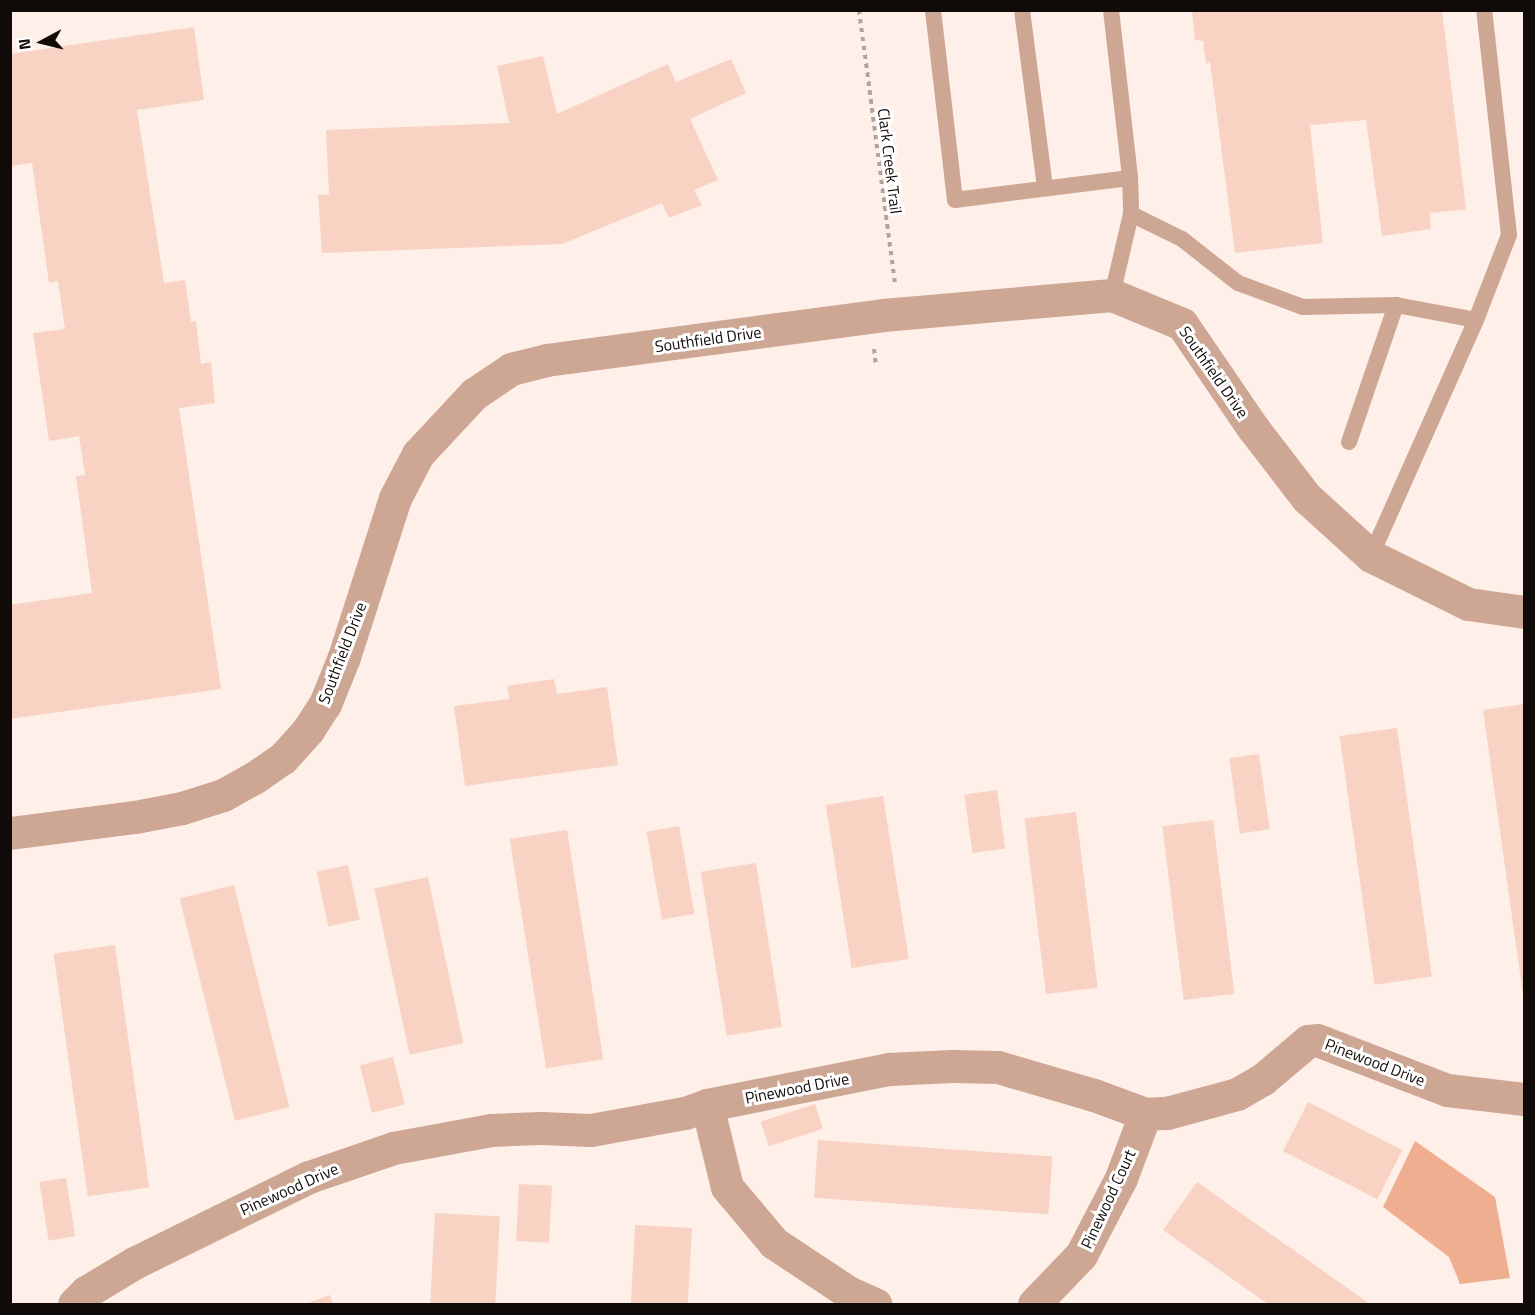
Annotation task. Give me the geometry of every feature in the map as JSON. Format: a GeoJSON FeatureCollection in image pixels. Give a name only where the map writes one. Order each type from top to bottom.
{"type":"FeatureCollection","features":[{"type":"Feature","properties":{"kind":"street","name":"Southfield Drive"},"geometry":{"type":"LineString","coordinates":[[10,833],[135,817],[182,808],[223,795],[255,778],[283,758],[308,730],[325,704],[344,657],[395,498],[418,454],[474,394],[511,369],[546,360],[883,315],[1112,295],[1182,324],[1253,428],[1307,498],[1371,556],[1468,604],[1524,612]]}},
{"type":"Feature","properties":{"kind":"street","name":"Pinewood Drive"},"geometry":{"type":"LineString","coordinates":[[74,1305],[86,1293],[134,1263],[309,1177],[393,1148],[491,1130],[541,1128],[591,1130],[686,1113],[707,1105],[890,1069],[952,1066],[998,1067],[1094,1095],[1145,1114],[1178,1111],[1237,1094],[1263,1079],[1308,1041],[1317,1040],[1447,1090],[1524,1099]]}},
{"type":"Feature","properties":{"kind":"street"},"geometry":{"type":"LineString","coordinates":[[707,1105],[727,1186],[774,1243],[848,1292],[875,1305]]}},
{"type":"Feature","properties":{"kind":"street","name":"Pinewood Court"},"geometry":{"type":"LineString","coordinates":[[1034,1305],[1081,1255],[1121,1178],[1145,1114]]}},
{"type":"Feature","properties":{"kind":"lane"},"geometry":{"type":"LineString","coordinates":[[933,10],[955,200],[1130,178]]}},
{"type":"Feature","properties":{"kind":"lane"},"geometry":{"type":"LineString","coordinates":[[1022,10],[1045,187]]}},
{"type":"Feature","properties":{"kind":"lane"},"geometry":{"type":"LineString","coordinates":[[1111,10],[1130,178],[1131,214],[1112,295]]}},
{"type":"Feature","properties":{"kind":"lane"},"geometry":{"type":"LineString","coordinates":[[1371,556],[1476,320],[1509,235],[1506,186],[1484,10]]}},
{"type":"Feature","properties":{"kind":"lane"},"geometry":{"type":"LineString","coordinates":[[1131,214],[1182,239],[1238,283],[1304,307],[1396,305],[1476,320]]}},
{"type":"Feature","properties":{"kind":"lane"},"geometry":{"type":"LineString","coordinates":[[1349,442],[1396,305]]}},
{"type":"Feature","properties":{"kind":"path","name":"Clark Creek Trail"},"geometry":{"type":"LineString","coordinates":[[859,10],[895,285],[885,287]]}},
{"type":"Feature","properties":{"kind":"shaded area"},"geometry":{"type":"Polygon","coordinates":[[[1415,1141],[1495,1197],[1510,1278],[1460,1284],[1449,1257],[1383,1207],[1415,1141]]]}},
{"type":"Feature","properties":{"kind":"building"},"geometry":{"type":"Polygon","coordinates":[[[1192,10],[1442,10],[1466,209],[1430,213],[1431,229],[1382,236],[1366,120],[1310,125],[1323,243],[1235,253],[1210,62],[1206,64],[1203,41],[1195,40],[1192,10]]]}},
{"type":"Feature","properties":{"kind":"building"},"geometry":{"type":"Polygon","coordinates":[[[194,27],[204,100],[137,110],[164,283],[185,280],[191,322],[196,321],[201,364],[211,362],[215,403],[179,408],[221,689],[10,719],[10,605],[92,593],[76,476],[85,475],[79,436],[49,441],[33,333],[65,329],[58,281],[49,283],[32,163],[10,166],[10,54],[194,27]]]}},
{"type":"Feature","properties":{"kind":"building"},"geometry":{"type":"Polygon","coordinates":[[[543,56],[557,114],[668,64],[676,82],[731,59],[746,93],[690,119],[718,180],[694,190],[702,205],[669,218],[662,203],[562,244],[322,253],[318,195],[329,194],[326,130],[509,123],[497,66],[543,56]]]}},
{"type":"Feature","properties":{"kind":"building"},"geometry":{"type":"Polygon","coordinates":[[[554,679],[557,694],[607,687],[618,765],[465,786],[454,706],[509,699],[507,686],[554,679]]]}},
{"type":"Feature","properties":{"kind":"building"},"geometry":{"type":"Polygon","coordinates":[[[1524,704],[1524,995],[1523,995],[1483,710],[1524,704]]]}},
{"type":"Feature","properties":{"kind":"building"},"geometry":{"type":"Polygon","coordinates":[[[1397,728],[1432,977],[1374,985],[1340,736],[1397,728]]]}},
{"type":"Feature","properties":{"kind":"building"},"geometry":{"type":"Polygon","coordinates":[[[1259,754],[1270,829],[1240,833],[1229,758],[1259,754]]]}},
{"type":"Feature","properties":{"kind":"building"},"geometry":{"type":"Polygon","coordinates":[[[997,790],[1005,848],[973,853],[964,795],[997,790]]]}},
{"type":"Feature","properties":{"kind":"building"},"geometry":{"type":"Polygon","coordinates":[[[883,796],[909,959],[852,968],[826,805],[883,796]]]}},
{"type":"Feature","properties":{"kind":"building"},"geometry":{"type":"Polygon","coordinates":[[[1076,812],[1098,988],[1046,994],[1024,818],[1076,812]]]}},
{"type":"Feature","properties":{"kind":"building"},"geometry":{"type":"Polygon","coordinates":[[[1213,820],[1234,994],[1184,1000],[1162,826],[1213,820]]]}},
{"type":"Feature","properties":{"kind":"building"},"geometry":{"type":"Polygon","coordinates":[[[679,826],[694,914],[662,919],[647,832],[679,826]]]}},
{"type":"Feature","properties":{"kind":"building"},"geometry":{"type":"Polygon","coordinates":[[[567,830],[603,1059],[546,1068],[510,839],[567,830]]]}},
{"type":"Feature","properties":{"kind":"building"},"geometry":{"type":"Polygon","coordinates":[[[756,863],[782,1027],[727,1036],[701,872],[756,863]]]}},
{"type":"Feature","properties":{"kind":"building"},"geometry":{"type":"Polygon","coordinates":[[[348,865],[360,920],[328,926],[317,872],[348,865]]]}},
{"type":"Feature","properties":{"kind":"building"},"geometry":{"type":"Polygon","coordinates":[[[428,877],[463,1043],[410,1055],[374,888],[428,877]]]}},
{"type":"Feature","properties":{"kind":"building"},"geometry":{"type":"Polygon","coordinates":[[[234,885],[289,1107],[235,1121],[180,899],[234,885]]]}},
{"type":"Feature","properties":{"kind":"building"},"geometry":{"type":"Polygon","coordinates":[[[115,945],[149,1188],[88,1196],[54,954],[115,945]]]}},
{"type":"Feature","properties":{"kind":"building"},"geometry":{"type":"Polygon","coordinates":[[[393,1057],[405,1105],[372,1113],[360,1065],[393,1057]]]}},
{"type":"Feature","properties":{"kind":"building"},"geometry":{"type":"Polygon","coordinates":[[[1308,1102],[1402,1150],[1377,1199],[1283,1151],[1308,1102]]]}},
{"type":"Feature","properties":{"kind":"building"},"geometry":{"type":"Polygon","coordinates":[[[815,1104],[823,1129],[769,1146],[761,1122],[815,1104]]]}},
{"type":"Feature","properties":{"kind":"building"},"geometry":{"type":"Polygon","coordinates":[[[818,1140],[1052,1156],[1048,1214],[814,1198],[818,1140]]]}},
{"type":"Feature","properties":{"kind":"building"},"geometry":{"type":"Polygon","coordinates":[[[66,1178],[75,1236],[49,1240],[39,1182],[66,1178]]]}},
{"type":"Feature","properties":{"kind":"building"},"geometry":{"type":"Polygon","coordinates":[[[1197,1182],[1370,1304],[1268,1304],[1163,1230],[1197,1182]]]}},
{"type":"Feature","properties":{"kind":"building"},"geometry":{"type":"Polygon","coordinates":[[[519,1184],[552,1186],[549,1243],[516,1241],[519,1184]]]}},
{"type":"Feature","properties":{"kind":"building"},"geometry":{"type":"Polygon","coordinates":[[[435,1213],[500,1216],[495,1304],[430,1304],[435,1213]]]}},
{"type":"Feature","properties":{"kind":"building"},"geometry":{"type":"Polygon","coordinates":[[[635,1225],[692,1228],[688,1304],[631,1304],[635,1225]]]}},
{"type":"Feature","properties":{"kind":"building"},"geometry":{"type":"Polygon","coordinates":[[[330,1295],[333,1304],[305,1304],[330,1295]]]}}]}
